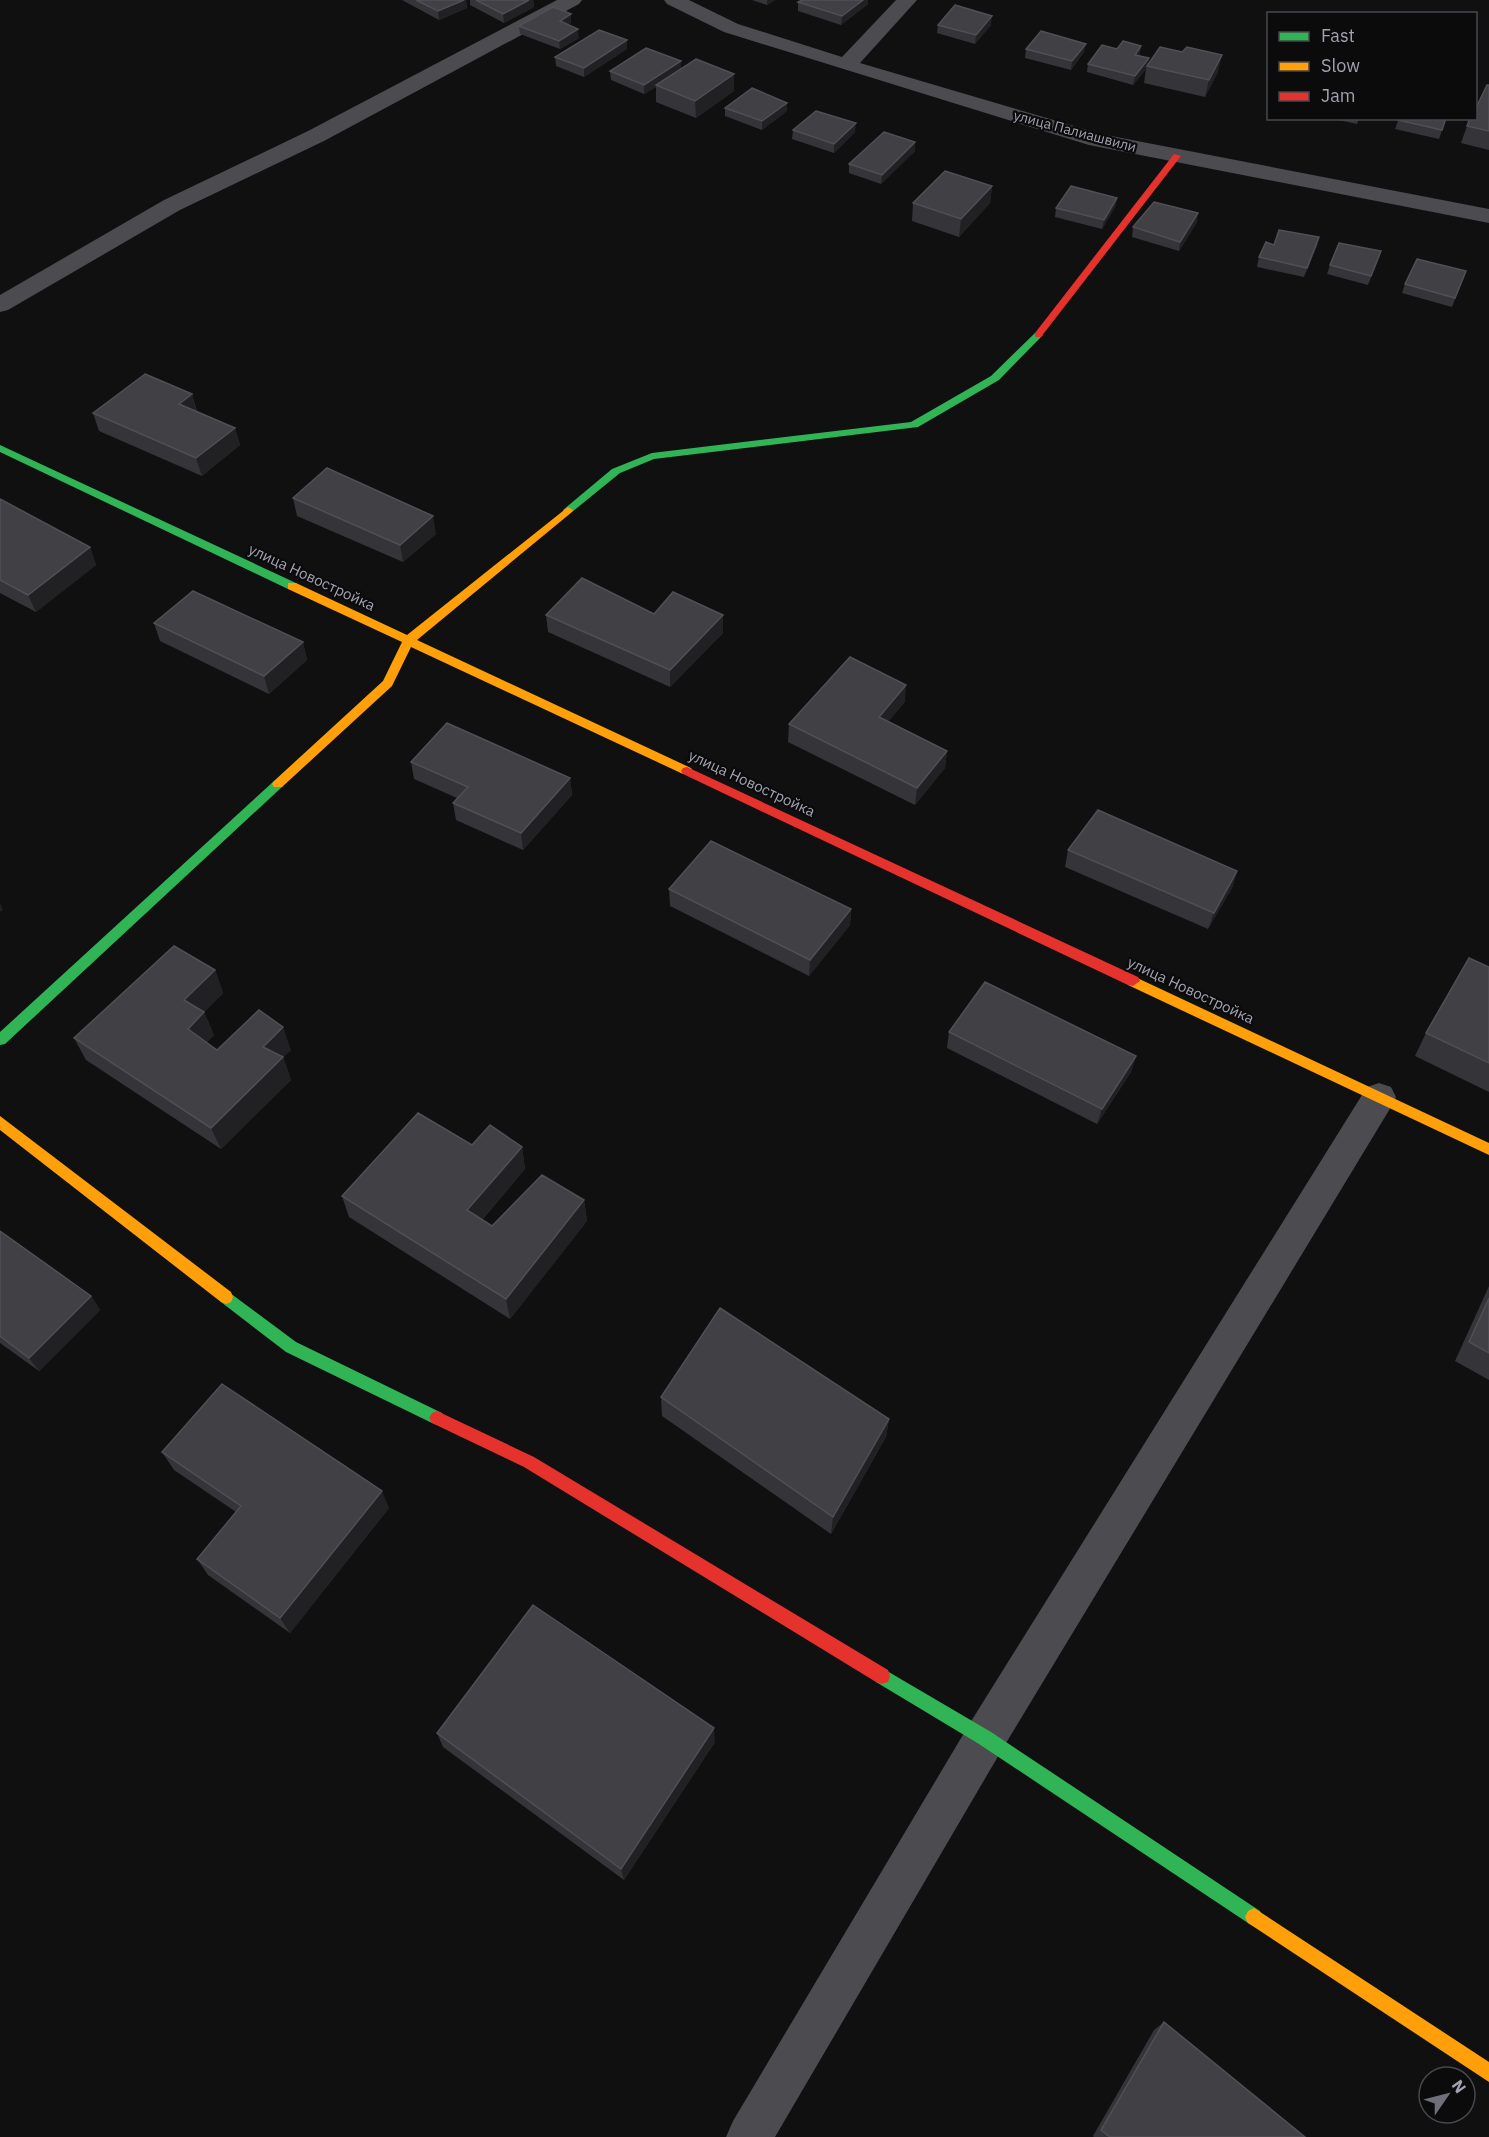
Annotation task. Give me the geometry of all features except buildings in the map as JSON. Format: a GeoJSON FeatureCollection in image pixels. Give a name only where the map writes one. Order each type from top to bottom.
{"type":"FeatureCollection","features":[{"type":"Feature","properties":{"kind":"street"},"geometry":{"type":"LineString","coordinates":[[0,305],[172,205],[316,136],[572,0]]}},
{"type":"Feature","properties":{"kind":"street","name":"улица Палиашвили"},"geometry":{"type":"LineString","coordinates":[[674,0],[731,28],[1097,140],[1489,216]]}},
{"type":"Feature","properties":{"kind":"street"},"geometry":{"type":"LineString","coordinates":[[846,65],[908,0]]}},
{"type":"Feature","properties":{"kind":"street"},"geometry":{"type":"LineString","coordinates":[[0,1040],[388,683],[409,640],[616,471],[652,456],[914,425],[995,378],[1035,338],[1177,156]]}},
{"type":"Feature","properties":{"kind":"street","name":"улица Новостройка"},"geometry":{"type":"LineString","coordinates":[[0,448],[1489,1149]]}},
{"type":"Feature","properties":{"kind":"street"},"geometry":{"type":"LineString","coordinates":[[748,2137],[985,1738],[1379,1097]]}},
{"type":"Feature","properties":{"kind":"street"},"geometry":{"type":"LineString","coordinates":[[0,1122],[291,1347],[529,1462],[985,1738],[1489,2073]]}},
{"type":"Feature","properties":{"kind":"traffic: fast"},"geometry":{"type":"LineString","coordinates":[[568,510],[616,471],[652,456],[914,425],[995,378],[1038,335]]}},
{"type":"Feature","properties":{"kind":"traffic: fast"},"geometry":{"type":"LineString","coordinates":[[0,448],[292,586]]}},
{"type":"Feature","properties":{"kind":"traffic: fast"},"geometry":{"type":"LineString","coordinates":[[0,1040],[278,784]]}},
{"type":"Feature","properties":{"kind":"traffic: fast"},"geometry":{"type":"LineString","coordinates":[[226,1297],[291,1347],[437,1418]]}},
{"type":"Feature","properties":{"kind":"traffic: fast"},"geometry":{"type":"LineString","coordinates":[[882,1676],[985,1738],[1254,1917]]}},
{"type":"Feature","properties":{"kind":"traffic: slow"},"geometry":{"type":"LineString","coordinates":[[278,784],[388,683],[409,640],[568,510]]}},
{"type":"Feature","properties":{"kind":"traffic: slow"},"geometry":{"type":"LineString","coordinates":[[292,586],[687,771]]}},
{"type":"Feature","properties":{"kind":"traffic: slow"},"geometry":{"type":"LineString","coordinates":[[1133,981],[1489,1149]]}},
{"type":"Feature","properties":{"kind":"traffic: slow"},"geometry":{"type":"LineString","coordinates":[[0,1122],[226,1297]]}},
{"type":"Feature","properties":{"kind":"traffic: slow"},"geometry":{"type":"LineString","coordinates":[[1254,1917],[1489,2073]]}},
{"type":"Feature","properties":{"kind":"traffic: jam"},"geometry":{"type":"LineString","coordinates":[[1038,335],[1177,156]]}},
{"type":"Feature","properties":{"kind":"traffic: jam"},"geometry":{"type":"LineString","coordinates":[[687,771],[1133,981]]}},
{"type":"Feature","properties":{"kind":"traffic: jam"},"geometry":{"type":"LineString","coordinates":[[437,1418],[529,1462],[882,1676]]}}]}
